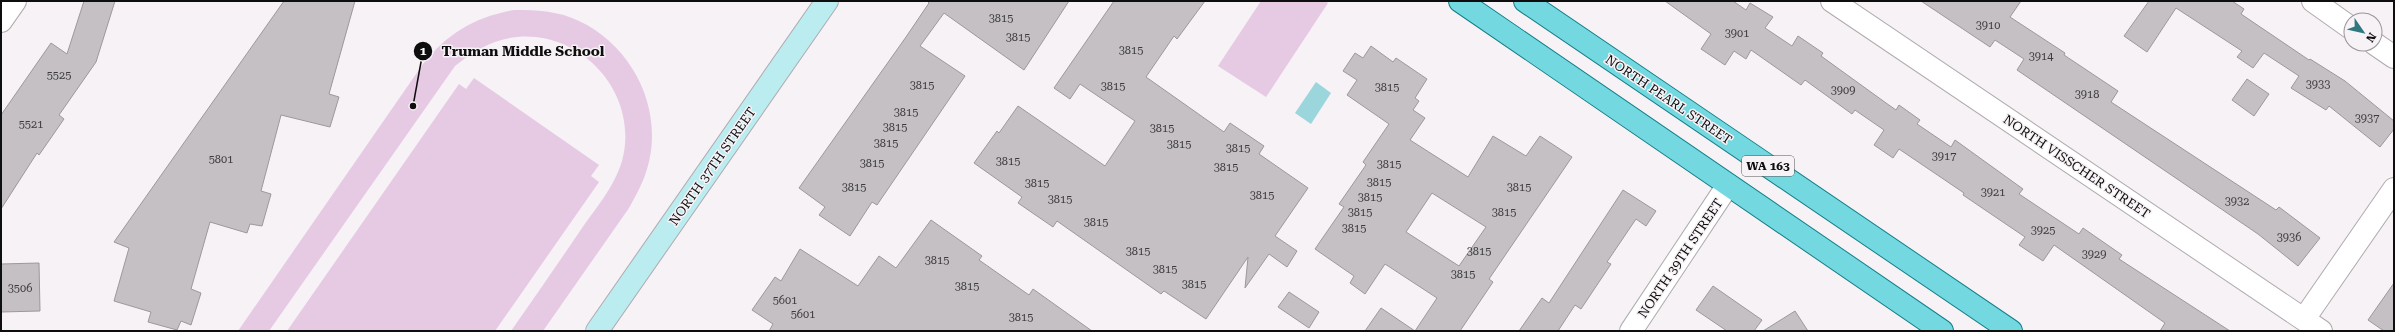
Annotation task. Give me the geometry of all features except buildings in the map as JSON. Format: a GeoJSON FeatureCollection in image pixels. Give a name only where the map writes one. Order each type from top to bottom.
{"type":"FeatureCollection","features":[{"type":"Feature","properties":{"kind":"main road","name":"WA 163"},"geometry":{"type":"LineString","coordinates":[[1460,1],[1942,331]]}},
{"type":"Feature","properties":{"kind":"main road","name":"NORTH PEARL STREET"},"geometry":{"type":"LineString","coordinates":[[1526,1],[2011,331]]}},
{"type":"Feature","properties":{"kind":"street"},"geometry":{"type":"LineString","coordinates":[[1,21],[15,1]]}},
{"type":"Feature","properties":{"kind":"street","name":"NORTH 37TH STREET"},"geometry":{"type":"LineString","coordinates":[[597,331],[827,1]]}},
{"type":"Feature","properties":{"kind":"street","name":"NORTH VISSCHER STREET"},"geometry":{"type":"LineString","coordinates":[[1832,1],[2312,325]]}},
{"type":"Feature","properties":{"kind":"street"},"geometry":{"type":"LineString","coordinates":[[2312,1],[2343,22]]}},
{"type":"Feature","properties":{"kind":"street"},"geometry":{"type":"LineString","coordinates":[[2383,49],[2394,57]]}},
{"type":"Feature","properties":{"kind":"street","name":"NORTH 39TH STREET"},"geometry":{"type":"LineString","coordinates":[[1631,331],[1728,185]]}},
{"type":"Feature","properties":{"kind":"street"},"geometry":{"type":"LineString","coordinates":[[2312,325],[2394,190]]}},
{"type":"Feature","properties":{"kind":"shaded area"},"geometry":{"type":"Polygon","coordinates":[[[1261,1],[1325,1],[1328,3],[1266,97],[1218,66],[1261,1]]]}},
{"type":"Feature","properties":{"kind":"shaded area"},"geometry":{"type":"Polygon","coordinates":[[[514,10],[539,11],[564,15],[579,21],[598,32],[615,47],[629,64],[640,83],[648,103],[652,125],[651,147],[647,169],[637,194],[629,208],[543,331],[511,331],[604,198],[619,171],[622,161],[625,137],[623,113],[614,92],[601,72],[584,56],[564,45],[541,38],[517,37],[492,43],[469,55],[455,66],[269,331],[238,331],[432,53],[442,43],[463,28],[487,17],[514,10]]]}},
{"type":"Feature","properties":{"kind":"shaded area"},"geometry":{"type":"Polygon","coordinates":[[[474,78],[599,165],[591,176],[599,182],[495,331],[287,331],[459,84],[466,89],[474,78]]]}},
{"type":"Feature","properties":{"kind":"water"},"geometry":{"type":"Polygon","coordinates":[[[1316,82],[1331,93],[1311,124],[1295,113],[1316,82]]]}},
{"type":"Feature","properties":{"kind":"place","name":"Truman Middle School"},"geometry":{"type":"Point","coordinates":[413,106]}}]}
